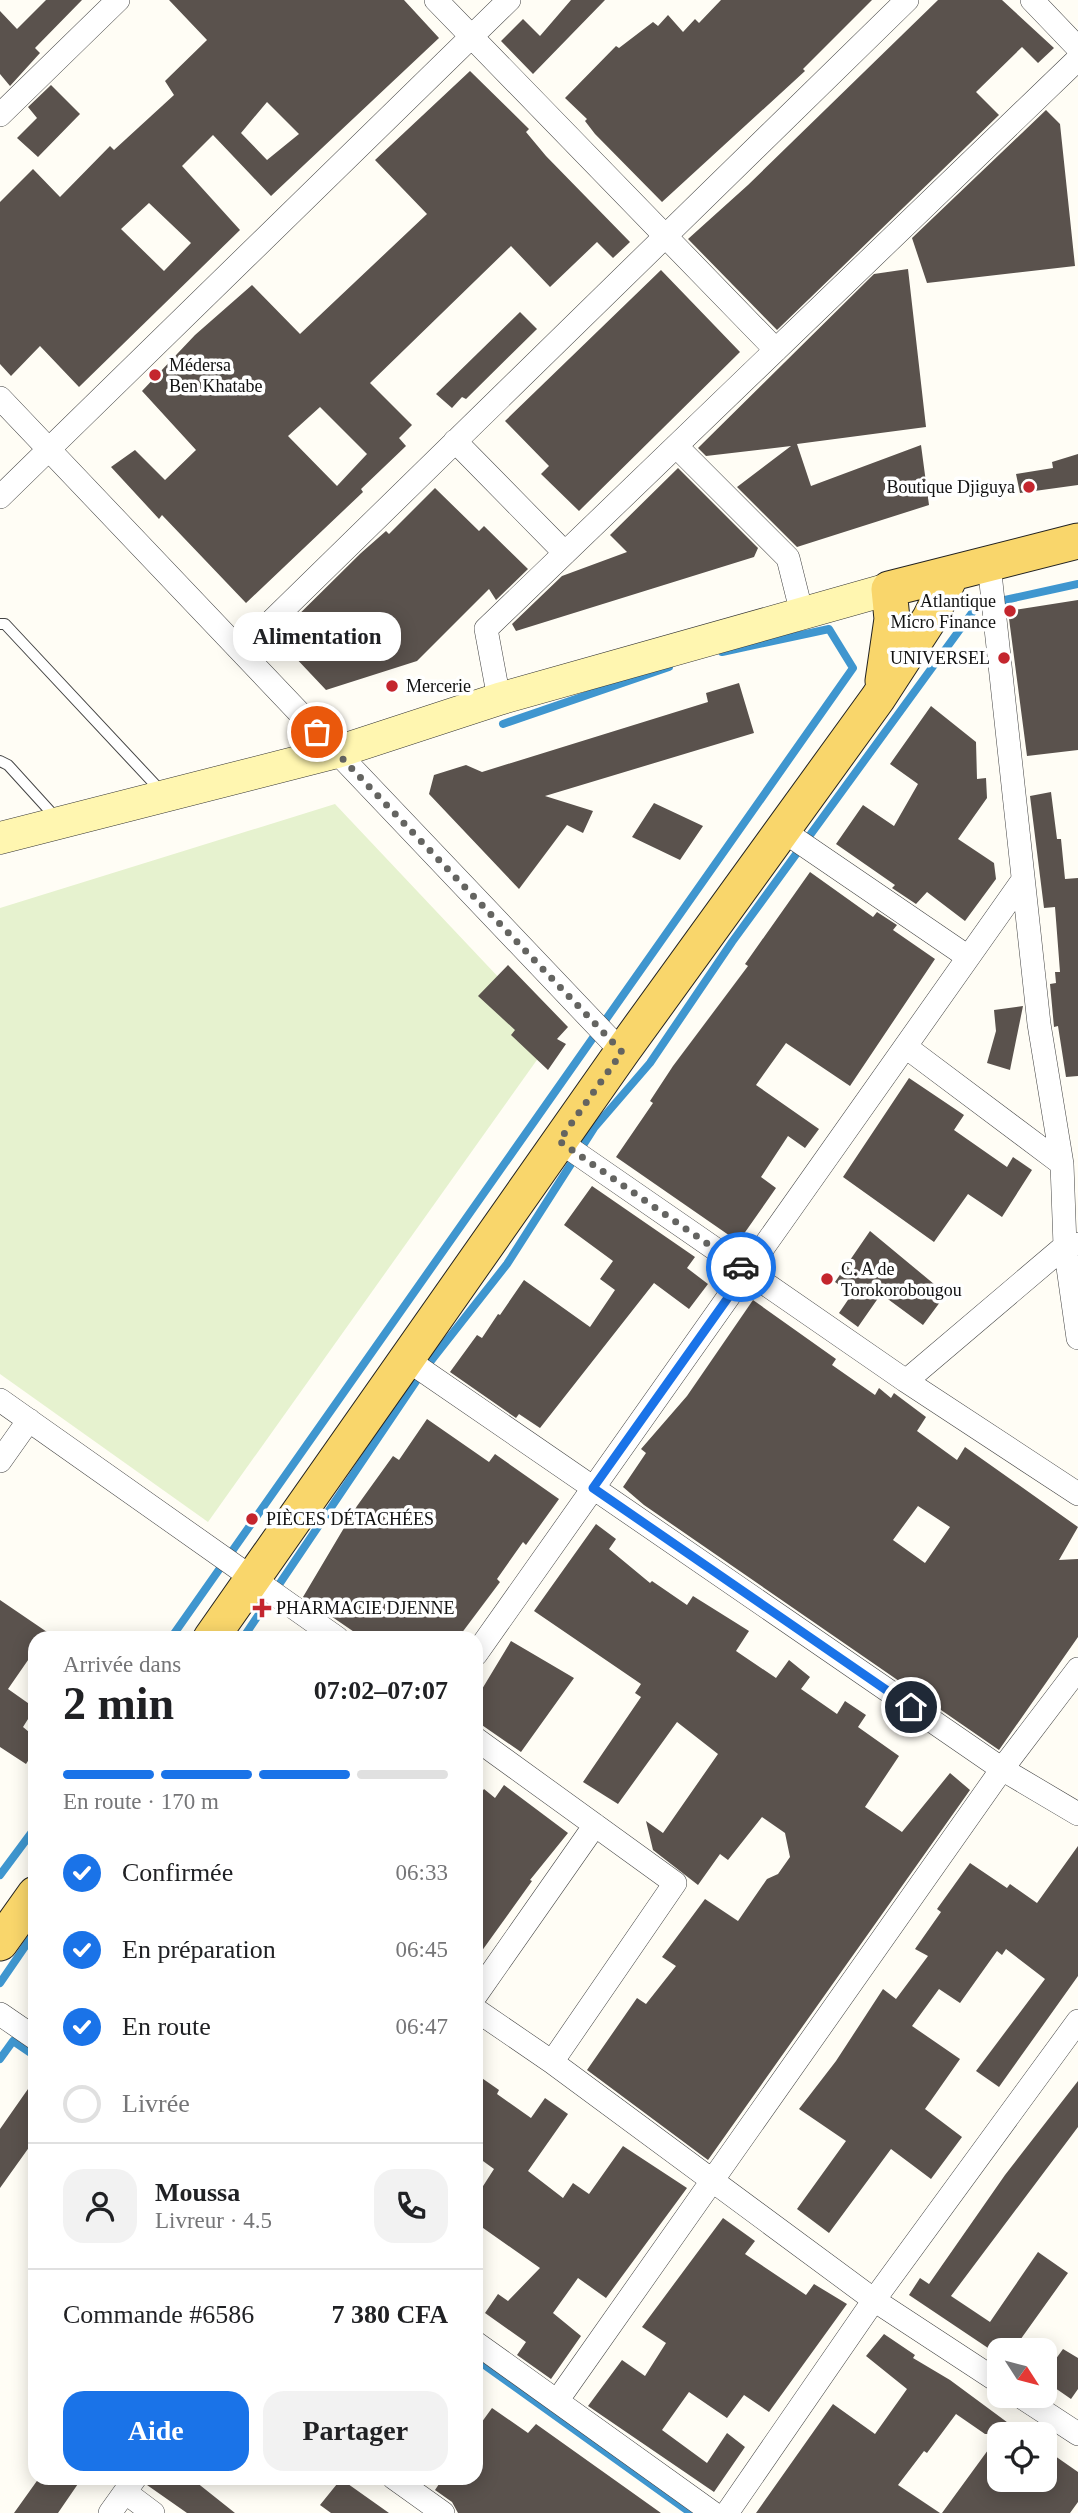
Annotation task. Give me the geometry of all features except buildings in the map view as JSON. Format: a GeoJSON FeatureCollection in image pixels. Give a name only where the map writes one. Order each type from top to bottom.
{"type":"FeatureCollection","features":[{"type":"Feature","properties":{"kind":"main road"},"geometry":{"type":"LineString","coordinates":[[0,838],[337,752],[499,699],[889,589],[1076,543]]}},
{"type":"Feature","properties":{"kind":"main road"},"geometry":{"type":"LineString","coordinates":[[216,1631],[622,1052],[878,698],[930,618],[951,575]]}},
{"type":"Feature","properties":{"kind":"main road"},"geometry":{"type":"LineString","coordinates":[[878,698],[887,669],[892,619],[889,589]]}},
{"type":"Feature","properties":{"kind":"main road"},"geometry":{"type":"LineString","coordinates":[[3,1934],[28,1903]]}},
{"type":"Feature","properties":{"kind":"street"},"geometry":{"type":"LineString","coordinates":[[0,115],[118,0]]}},
{"type":"Feature","properties":{"kind":"street"},"geometry":{"type":"LineString","coordinates":[[436,0],[776,350]]}},
{"type":"Feature","properties":{"kind":"street"},"geometry":{"type":"LineString","coordinates":[[0,497],[509,0]]}},
{"type":"Feature","properties":{"kind":"street"},"geometry":{"type":"LineString","coordinates":[[240,651],[907,0]]}},
{"type":"Feature","properties":{"kind":"street"},"geometry":{"type":"LineString","coordinates":[[1032,0],[1078,48]]}},
{"type":"Feature","properties":{"kind":"street"},"geometry":{"type":"LineString","coordinates":[[499,699],[486,629],[1078,59]]}},
{"type":"Feature","properties":{"kind":"street"},"geometry":{"type":"LineString","coordinates":[[0,398],[622,1052]]}},
{"type":"Feature","properties":{"kind":"street"},"geometry":{"type":"LineString","coordinates":[[455,441],[565,553]]}},
{"type":"Feature","properties":{"kind":"street"},"geometry":{"type":"LineString","coordinates":[[676,446],[788,558],[802,614]]}},
{"type":"Feature","properties":{"kind":"street"},"geometry":{"type":"LineString","coordinates":[[989,564],[1039,1024],[1062,1164],[1078,1338]]}},
{"type":"Feature","properties":{"kind":"street"},"geometry":{"type":"LineString","coordinates":[[782,830],[968,957]]}},
{"type":"Feature","properties":{"kind":"street"},"geometry":{"type":"LineString","coordinates":[[483,1644],[1023,880]]}},
{"type":"Feature","properties":{"kind":"street"},"geometry":{"type":"LineString","coordinates":[[906,1046],[1062,1164]]}},
{"type":"Feature","properties":{"kind":"street"},"geometry":{"type":"LineString","coordinates":[[559,1141],[906,1381],[1078,1494]]}},
{"type":"Feature","properties":{"kind":"street"},"geometry":{"type":"LineString","coordinates":[[906,1381],[1071,1245]]}},
{"type":"Feature","properties":{"kind":"street"},"geometry":{"type":"LineString","coordinates":[[406,1359],[1002,1769],[1078,1814]]}},
{"type":"Feature","properties":{"kind":"street"},"geometry":{"type":"LineString","coordinates":[[0,1400],[327,1631]]}},
{"type":"Feature","properties":{"kind":"street"},"geometry":{"type":"LineString","coordinates":[[0,1461],[29,1420]]}},
{"type":"Feature","properties":{"kind":"street"},"geometry":{"type":"LineString","coordinates":[[557,2401],[1002,1769],[1078,1670]]}},
{"type":"Feature","properties":{"kind":"street"},"geometry":{"type":"LineString","coordinates":[[483,1744],[675,1883],[552,2062]]}},
{"type":"Feature","properties":{"kind":"street"},"geometry":{"type":"LineString","coordinates":[[483,1985],[595,1825]]}},
{"type":"Feature","properties":{"kind":"street"},"geometry":{"type":"LineString","coordinates":[[0,2014],[28,2033]]}},
{"type":"Feature","properties":{"kind":"street"},"geometry":{"type":"LineString","coordinates":[[483,2015],[552,2062],[874,2300],[987,2374]]}},
{"type":"Feature","properties":{"kind":"street"},"geometry":{"type":"LineString","coordinates":[[727,2513],[874,2300],[1078,2021]]}},
{"type":"Feature","properties":{"kind":"street"},"geometry":{"type":"LineString","coordinates":[[483,2348],[713,2513]]}},
{"type":"Feature","properties":{"kind":"street"},"geometry":{"type":"LineString","coordinates":[[1038,2408],[1078,2434]]}},
{"type":"Feature","properties":{"kind":"street"},"geometry":{"type":"LineString","coordinates":[[110,2513],[130,2485],[153,2513]]}},
{"type":"Feature","properties":{"kind":"street"},"geometry":{"type":"LineString","coordinates":[[404,2485],[443,2513]]}},
{"type":"Feature","properties":{"kind":"lane"},"geometry":{"type":"LineString","coordinates":[[0,624],[5,624],[164,794]]}},
{"type":"Feature","properties":{"kind":"lane"},"geometry":{"type":"LineString","coordinates":[[0,761],[8,765],[60,822]]}},
{"type":"Feature","properties":{"kind":"green space"},"geometry":{"type":"Polygon","coordinates":[[[335,804],[554,1036],[208,1522],[0,1374],[0,908],[335,804]]]}},
{"type":"Feature","properties":{"kind":"waterway"},"geometry":{"type":"LineString","coordinates":[[248,1631],[423,1371],[507,1264],[594,1128],[650,1063],[732,942],[977,606],[1078,584]]}},
{"type":"Feature","properties":{"kind":"waterway"},"geometry":{"type":"LineString","coordinates":[[176,1631],[853,668],[829,629],[722,652]]}},
{"type":"Feature","properties":{"kind":"waterway"},"geometry":{"type":"LineString","coordinates":[[503,724],[669,667]]}},
{"type":"Feature","properties":{"kind":"waterway"},"geometry":{"type":"LineString","coordinates":[[0,1875],[28,1837]]}},
{"type":"Feature","properties":{"kind":"waterway"},"geometry":{"type":"LineString","coordinates":[[0,1983],[28,1942]]}},
{"type":"Feature","properties":{"kind":"waterway"},"geometry":{"type":"LineString","coordinates":[[0,2059],[13,2041],[28,2051]]}},
{"type":"Feature","properties":{"kind":"waterway"},"geometry":{"type":"LineString","coordinates":[[483,2364],[691,2513]]}},
{"type":"Feature","properties":{"kind":"way so far"},"geometry":{"type":"LineString","coordinates":[[317,732],[622,1052],[559,1141],[576,1156],[741,1267]]}},
{"type":"Feature","properties":{"kind":"place","name":"Médersa Ben Khatabe"},"geometry":{"type":"Point","coordinates":[155,375]}},
{"type":"Feature","properties":{"kind":"place","name":"Boutique Djiguya"},"geometry":{"type":"Point","coordinates":[1029,487]}},
{"type":"Feature","properties":{"kind":"place","name":"Atlantique Micro Finance"},"geometry":{"type":"Point","coordinates":[1010,611]}},
{"type":"Feature","properties":{"kind":"place","name":"UNIVERSEL"},"geometry":{"type":"Point","coordinates":[1004,658]}},
{"type":"Feature","properties":{"kind":"place","name":"Mercerie"},"geometry":{"type":"Point","coordinates":[392,686]}},
{"type":"Feature","properties":{"kind":"place","name":"Alimentation"},"geometry":{"type":"Point","coordinates":[317,732]}},
{"type":"Feature","properties":{"kind":"place","name":"C. A de Torokorobougou"},"geometry":{"type":"Point","coordinates":[827,1279]}},
{"type":"Feature","properties":{"kind":"place","name":"PIÈCES DÉTACHÉES"},"geometry":{"type":"Point","coordinates":[252,1519]}},
{"type":"Feature","properties":{"kind":"place","name":"PHARMACIE DJENNE"},"geometry":{"type":"Point","coordinates":[262,1608]}},
{"type":"Feature","properties":{"kind":"route"},"geometry":{"type":"LineString","coordinates":[[741,1267],[747,1271],[593,1488],[911,1707]]}}]}
